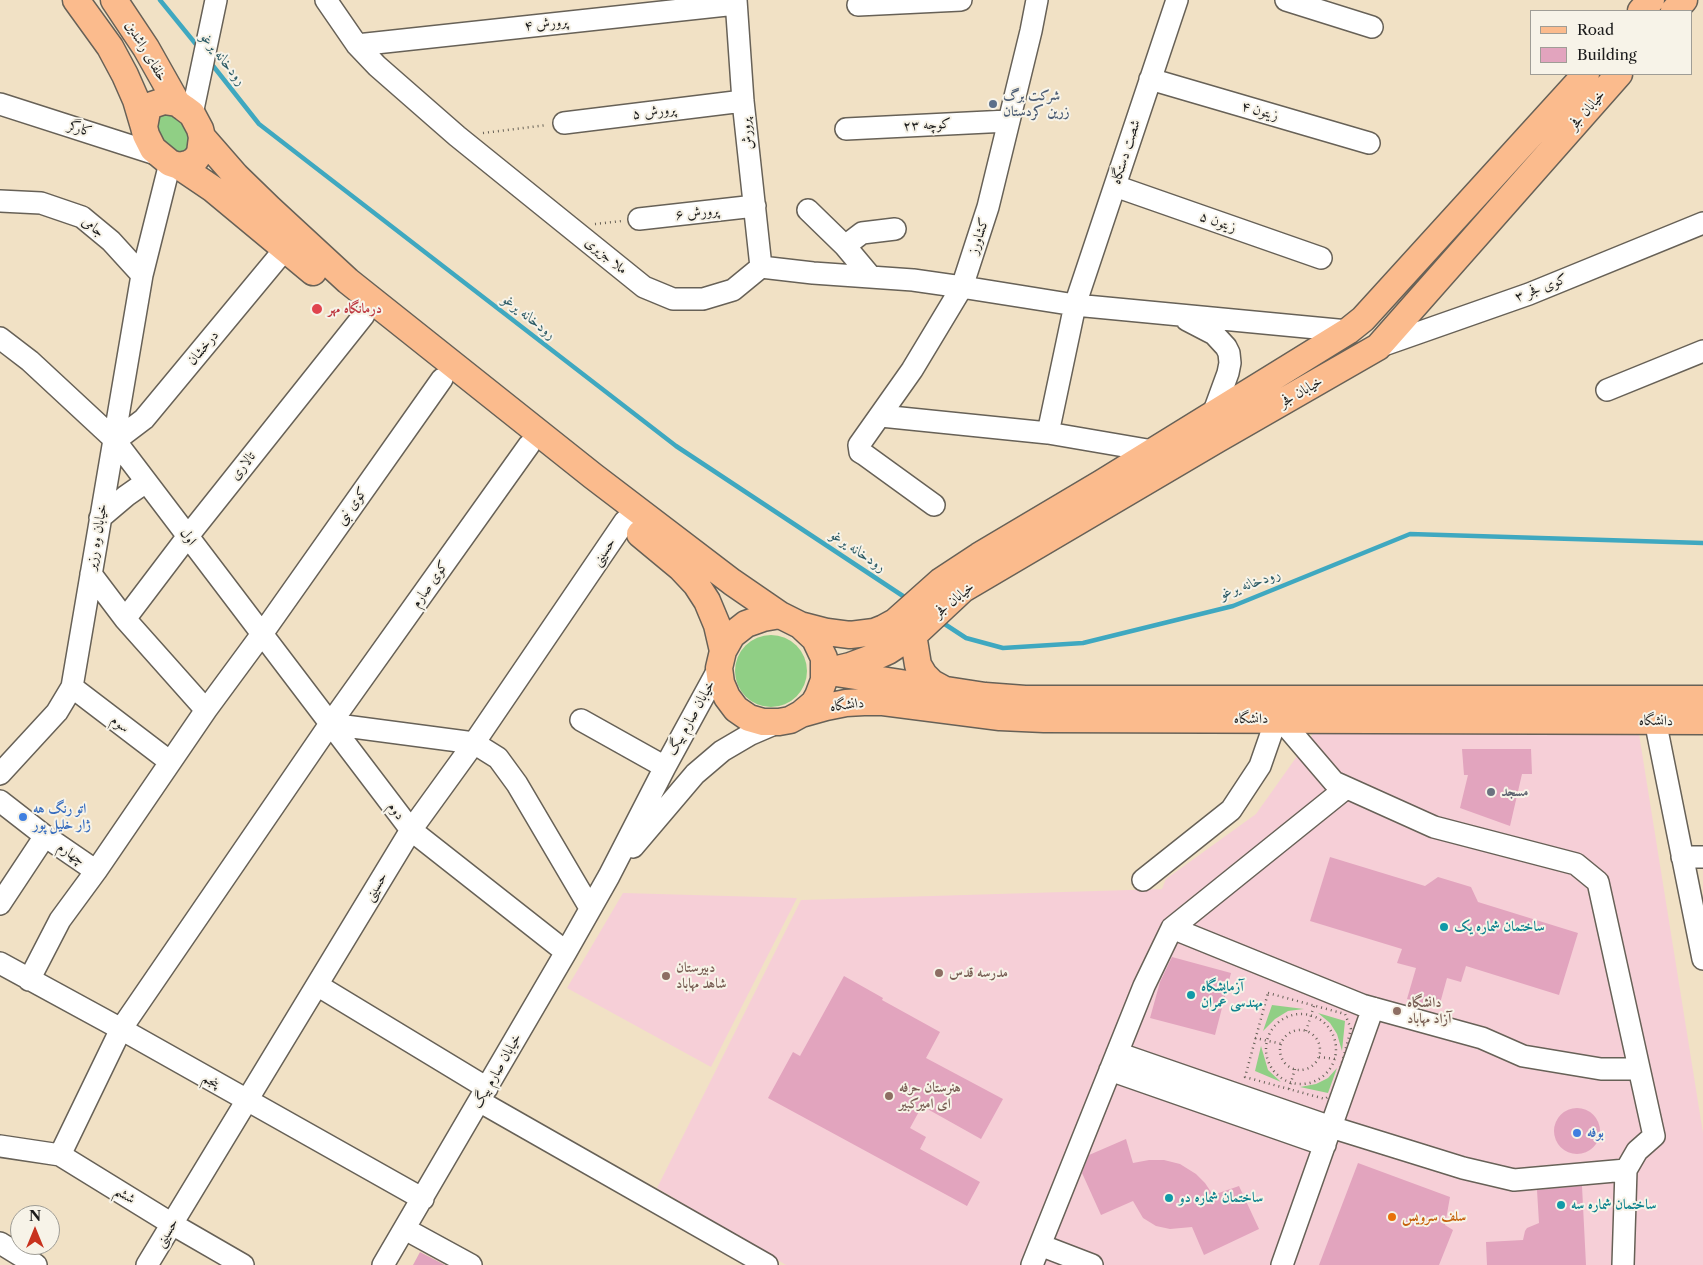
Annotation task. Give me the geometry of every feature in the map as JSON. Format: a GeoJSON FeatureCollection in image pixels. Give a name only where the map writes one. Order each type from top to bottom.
{"type":"FeatureCollection","features":[{"type":"Feature","properties":{"kind":"main road"},"geometry":{"type":"LineString","coordinates":[[76,0],[110,47],[126,75],[136,100],[149,144],[169,161],[213,189],[364,315],[682,568],[707,601],[717,625],[721,659],[721,683],[727,697],[736,709],[749,718],[764,722],[790,718],[814,703],[822,688],[825,672],[824,658],[819,645],[810,634],[790,620]]}},
{"type":"Feature","properties":{"kind":"main road","name":"خلفای راشدین"},"geometry":{"type":"LineString","coordinates":[[114,0],[190,118],[236,176],[348,281],[593,476],[732,582],[790,620]]}},
{"type":"Feature","properties":{"kind":"main road"},"geometry":{"type":"LineString","coordinates":[[1643,10],[1651,0]]}},
{"type":"Feature","properties":{"kind":"main road"},"geometry":{"type":"LineString","coordinates":[[1675,10],[1684,0]]}},
{"type":"Feature","properties":{"kind":"main road","name":"خیابان فجر"},"geometry":{"type":"LineString","coordinates":[[908,629],[979,556],[1102,484],[1348,331],[1364,319],[1585,75]]}},
{"type":"Feature","properties":{"kind":"main road","name":"خیابان فجر"},"geometry":{"type":"LineString","coordinates":[[952,585],[1199,450],[1378,348],[1618,75]]}},
{"type":"Feature","properties":{"kind":"main road"},"geometry":{"type":"LineString","coordinates":[[144,127],[145,118],[152,105],[164,101],[190,118],[200,153],[195,160],[188,164],[169,161]]}},
{"type":"Feature","properties":{"kind":"main road"},"geometry":{"type":"LineString","coordinates":[[721,659],[732,635],[746,624],[763,618],[790,620],[827,632],[850,635],[908,629]]}},
{"type":"Feature","properties":{"kind":"main road"},"geometry":{"type":"LineString","coordinates":[[825,672],[850,666],[877,656],[908,629]]}},
{"type":"Feature","properties":{"kind":"main road"},"geometry":{"type":"LineString","coordinates":[[908,629],[918,665],[932,683],[943,689]]}},
{"type":"Feature","properties":{"kind":"main road","name":"دانشگاه"},"geometry":{"type":"LineString","coordinates":[[825,672],[985,696],[1025,699],[1655,710],[1703,721]]}},
{"type":"Feature","properties":{"kind":"main road","name":"دانشگاه"},"geometry":{"type":"LineString","coordinates":[[790,718],[840,704],[864,702],[883,702],[1000,717],[1044,719],[1278,720],[1655,710],[1703,699]]}},
{"type":"Feature","properties":{"kind":"street"},"geometry":{"type":"LineString","coordinates":[[190,118],[203,66],[216,0]]}},
{"type":"Feature","properties":{"kind":"street","name":"ملا جزیری"},"geometry":{"type":"LineString","coordinates":[[326,0],[357,45],[377,66],[457,136],[644,287],[673,300],[703,299],[733,290],[761,267]]}},
{"type":"Feature","properties":{"kind":"street"},"geometry":{"type":"LineString","coordinates":[[858,5],[961,0]]}},
{"type":"Feature","properties":{"kind":"street","name":"کشاورز"},"geometry":{"type":"LineString","coordinates":[[934,505],[865,456],[860,452],[860,446],[912,370],[962,287],[988,207],[1037,0]]}},
{"type":"Feature","properties":{"kind":"street","name":"شصت دستگاه"},"geometry":{"type":"LineString","coordinates":[[1048,433],[1075,305],[1177,0]]}},
{"type":"Feature","properties":{"kind":"street"},"geometry":{"type":"LineString","coordinates":[[1286,0],[1372,27]]}},
{"type":"Feature","properties":{"kind":"street","name":"پرورش ۴"},"geometry":{"type":"LineString","coordinates":[[357,45],[736,2]]}},
{"type":"Feature","properties":{"kind":"street","name":"پرورش"},"geometry":{"type":"LineString","coordinates":[[736,2],[743,101],[761,267]]}},
{"type":"Feature","properties":{"kind":"street","name":"زیتون ۴"},"geometry":{"type":"LineString","coordinates":[[1150,79],[1369,143]]}},
{"type":"Feature","properties":{"kind":"street","name":"پرورش ۵"},"geometry":{"type":"LineString","coordinates":[[564,123],[743,101]]}},
{"type":"Feature","properties":{"kind":"street","name":"کارگر"},"geometry":{"type":"LineString","coordinates":[[0,104],[169,161]]}},
{"type":"Feature","properties":{"kind":"street","name":"کوچه ۲۳"},"geometry":{"type":"LineString","coordinates":[[846,129],[1008,121]]}},
{"type":"Feature","properties":{"kind":"street"},"geometry":{"type":"LineString","coordinates":[[74,128],[120,129],[144,127]]}},
{"type":"Feature","properties":{"kind":"street","name":"خیابان وه رزیر"},"geometry":{"type":"LineString","coordinates":[[0,774],[57,712],[72,687],[142,275],[169,161]]}},
{"type":"Feature","properties":{"kind":"street","name":"زیتون ۵"},"geometry":{"type":"LineString","coordinates":[[1115,186],[1320,258]]}},
{"type":"Feature","properties":{"kind":"street","name":"جامی"},"geometry":{"type":"LineString","coordinates":[[0,201],[41,203],[82,217],[111,241],[142,275]]}},
{"type":"Feature","properties":{"kind":"street","name":"پرورش ۶"},"geometry":{"type":"LineString","coordinates":[[639,219],[755,206]]}},
{"type":"Feature","properties":{"kind":"street"},"geometry":{"type":"LineString","coordinates":[[808,210],[845,246],[871,277]]}},
{"type":"Feature","properties":{"kind":"street","name":"کوی فجر ۳"},"geometry":{"type":"LineString","coordinates":[[1378,348],[1529,294],[1703,223]]}},
{"type":"Feature","properties":{"kind":"street"},"geometry":{"type":"LineString","coordinates":[[845,246],[862,233],[895,229]]}},
{"type":"Feature","properties":{"kind":"street","name":"درخشان"},"geometry":{"type":"LineString","coordinates":[[114,440],[144,419],[285,249]]}},
{"type":"Feature","properties":{"kind":"street"},"geometry":{"type":"LineString","coordinates":[[761,267],[962,287],[1075,305],[1348,331]]}},
{"type":"Feature","properties":{"kind":"street","name":"تالاری"},"geometry":{"type":"LineString","coordinates":[[125,619],[188,536],[364,315]]}},
{"type":"Feature","properties":{"kind":"street"},"geometry":{"type":"LineString","coordinates":[[1175,315],[1214,334],[1229,353],[1228,373],[1213,414]]}},
{"type":"Feature","properties":{"kind":"street","name":"اول"},"geometry":{"type":"LineString","coordinates":[[0,338],[30,361],[114,440],[262,634]]}},
{"type":"Feature","properties":{"kind":"street"},"geometry":{"type":"LineString","coordinates":[[1607,390],[1703,351]]}},
{"type":"Feature","properties":{"kind":"street","name":"کوی نبی"},"geometry":{"type":"LineString","coordinates":[[29,980],[60,920],[96,871],[169,761],[262,634],[442,378]]}},
{"type":"Feature","properties":{"kind":"street"},"geometry":{"type":"LineString","coordinates":[[881,416],[1048,433],[1153,451]]}},
{"type":"Feature","properties":{"kind":"street","name":"کوی صارم"},"geometry":{"type":"LineString","coordinates":[[60,1155],[121,1029],[330,724],[529,445]]}},
{"type":"Feature","properties":{"kind":"street"},"geometry":{"type":"LineString","coordinates":[[100,518],[146,482]]}},
{"type":"Feature","properties":{"kind":"street","name":"حسینی"},"geometry":{"type":"LineString","coordinates":[[147,1265],[411,830],[474,743],[625,521]]}},
{"type":"Feature","properties":{"kind":"street"},"geometry":{"type":"LineString","coordinates":[[91,574],[125,619],[206,710]]}},
{"type":"Feature","properties":{"kind":"street","name":"دوم"},"geometry":{"type":"LineString","coordinates":[[262,634],[411,830],[566,952]]}},
{"type":"Feature","properties":{"kind":"street","name":"خیابان صارم بیگ"},"geometry":{"type":"LineString","coordinates":[[383,1265],[609,876],[721,659]]}},
{"type":"Feature","properties":{"kind":"street","name":"سوم"},"geometry":{"type":"LineString","coordinates":[[72,687],[169,761]]}},
{"type":"Feature","properties":{"kind":"street"},"geometry":{"type":"LineString","coordinates":[[1655,710],[1693,857],[1703,959]]}},
{"type":"Feature","properties":{"kind":"street","name":"خیابان صارم بیگ"},"geometry":{"type":"LineString","coordinates":[[609,876],[695,774],[722,751],[751,734],[790,718]]}},
{"type":"Feature","properties":{"kind":"street"},"geometry":{"type":"LineString","coordinates":[[581,720],[665,767]]}},
{"type":"Feature","properties":{"kind":"street"},"geometry":{"type":"LineString","coordinates":[[1143,880],[1231,810],[1260,766],[1278,720],[1334,782],[1346,788],[1434,827],[1576,864],[1598,882],[1654,1136],[1638,1152],[1626,1170],[1623,1265]]}},
{"type":"Feature","properties":{"kind":"street"},"geometry":{"type":"LineString","coordinates":[[330,724],[474,743],[498,758],[517,784],[590,908]]}},
{"type":"Feature","properties":{"kind":"street"},"geometry":{"type":"LineString","coordinates":[[1032,1265],[1144,986],[1172,928],[1346,788]]}},
{"type":"Feature","properties":{"kind":"street","name":"چهارم"},"geometry":{"type":"LineString","coordinates":[[0,800],[45,836],[96,871]]}},
{"type":"Feature","properties":{"kind":"street"},"geometry":{"type":"LineString","coordinates":[[0,904],[45,836]]}},
{"type":"Feature","properties":{"kind":"street"},"geometry":{"type":"LineString","coordinates":[[1172,928],[1362,1005],[1482,1038],[1523,1056],[1601,1069],[1639,1069]]}},
{"type":"Feature","properties":{"kind":"street","name":"پنجم"},"geometry":{"type":"LineString","coordinates":[[0,963],[422,1199]]}},
{"type":"Feature","properties":{"kind":"street"},"geometry":{"type":"LineString","coordinates":[[317,985],[483,1094],[767,1265]]}},
{"type":"Feature","properties":{"kind":"street"},"geometry":{"type":"LineString","coordinates":[[1282,1265],[1373,1008]]}},
{"type":"Feature","properties":{"kind":"street"},"geometry":{"type":"LineString","coordinates":[[1114,1062],[1328,1136],[1514,1180],[1626,1170]]}},
{"type":"Feature","properties":{"kind":"street","name":"ششم"},"geometry":{"type":"LineString","coordinates":[[0,1146],[60,1155],[243,1265]]}},
{"type":"Feature","properties":{"kind":"street"},"geometry":{"type":"LineString","coordinates":[[405,1229],[470,1265]]}},
{"type":"Feature","properties":{"kind":"street"},"geometry":{"type":"LineString","coordinates":[[0,1243],[36,1265]]}},
{"type":"Feature","properties":{"kind":"street"},"geometry":{"type":"LineString","coordinates":[[1040,1245],[1092,1265]]}},
{"type":"Feature","properties":{"kind":"path"},"geometry":{"type":"LineString","coordinates":[[457,136],[564,123]]}},
{"type":"Feature","properties":{"kind":"path"},"geometry":{"type":"LineString","coordinates":[[569,226],[639,219]]}},
{"type":"Feature","properties":{"kind":"path"},"geometry":{"type":"LineString","coordinates":[[1268,993],[1314,1006],[1345,1014],[1352,1029],[1334,1092],[1326,1099],[1244,1077],[1268,993]]}},
{"type":"Feature","properties":{"kind":"path"},"geometry":{"type":"LineString","coordinates":[[1306,1031],[1314,1006]]}},
{"type":"Feature","properties":{"kind":"path"},"geometry":{"type":"LineString","coordinates":[[1292,1015],[1310,1015],[1324,1022],[1332,1030],[1337,1052],[1328,1072],[1320,1079],[1298,1084],[1276,1074],[1269,1064],[1266,1052],[1267,1040],[1272,1029],[1280,1020],[1292,1015]]}},
{"type":"Feature","properties":{"kind":"path"},"geometry":{"type":"LineString","coordinates":[[1306,1031],[1316,1038],[1320,1050],[1319,1056],[1311,1067],[1296,1069],[1287,1065],[1283,1060],[1281,1054],[1282,1044],[1287,1036],[1293,1032],[1306,1031]]}},
{"type":"Feature","properties":{"kind":"path"},"geometry":{"type":"LineString","coordinates":[[1256,1038],[1282,1044]]}},
{"type":"Feature","properties":{"kind":"path"},"geometry":{"type":"LineString","coordinates":[[1319,1056],[1335,1059]]}},
{"type":"Feature","properties":{"kind":"path"},"geometry":{"type":"LineString","coordinates":[[1289,1089],[1296,1069]]}},
{"type":"Feature","properties":{"kind":"shaded area","name":"دانشگاه آزاد مهاباد"},"geometry":{"type":"Polygon","coordinates":[[[1317,728],[1638,728],[1703,1133],[1703,1265],[786,1265],[657,1188],[801,900],[1162,889],[1166,879],[1256,814],[1317,728]]]}},
{"type":"Feature","properties":{"kind":"shaded area","name":"دبیرستان شاهد مهاباد"},"geometry":{"type":"Polygon","coordinates":[[[623,893],[797,898],[711,1067],[567,988],[623,893]]]}},
{"type":"Feature","properties":{"kind":"green space"},"geometry":{"type":"Polygon","coordinates":[[[162,113],[181,115],[194,140],[183,158],[158,143],[155,116],[162,113]]]}},
{"type":"Feature","properties":{"kind":"green space"},"geometry":{"type":"Polygon","coordinates":[[[771,635],[791,641],[801,651],[807,671],[801,691],[791,701],[771,707],[751,701],[741,691],[735,671],[741,651],[751,641],[771,635]]]}},
{"type":"Feature","properties":{"kind":"green space"},"geometry":{"type":"Polygon","coordinates":[[[1272,1005],[1304,1009],[1288,1011],[1275,1019],[1263,1031],[1272,1005]]]}},
{"type":"Feature","properties":{"kind":"green space"},"geometry":{"type":"Polygon","coordinates":[[[1318,1013],[1345,1021],[1342,1051],[1337,1034],[1330,1023],[1318,1013]]]}},
{"type":"Feature","properties":{"kind":"green space"},"geometry":{"type":"Polygon","coordinates":[[[1261,1046],[1268,1070],[1281,1082],[1255,1071],[1261,1046]]]}},
{"type":"Feature","properties":{"kind":"green space"},"geometry":{"type":"Polygon","coordinates":[[[1337,1068],[1328,1093],[1300,1087],[1316,1084],[1328,1078],[1337,1068]]]}},
{"type":"Feature","properties":{"kind":"building","name":"مسجد"},"geometry":{"type":"Polygon","coordinates":[[[1462,749],[1531,749],[1532,774],[1522,774],[1510,826],[1460,808],[1468,775],[1464,775],[1462,749]]]}},
{"type":"Feature","properties":{"kind":"building","name":"ساختمان شماره یک"},"geometry":{"type":"Polygon","coordinates":[[[1330,857],[1425,886],[1438,877],[1471,887],[1478,902],[1578,933],[1559,995],[1466,966],[1461,982],[1447,978],[1439,1007],[1407,999],[1416,968],[1397,963],[1402,949],[1310,921],[1330,857]]]}},
{"type":"Feature","properties":{"kind":"building","name":"آزمایشگاه مهندسی عمران"},"geometry":{"type":"Polygon","coordinates":[[[1172,957],[1231,973],[1215,1035],[1150,1018],[1160,982],[1172,957]]]}},
{"type":"Feature","properties":{"kind":"building"},"geometry":{"type":"Polygon","coordinates":[[[844,976],[883,998],[882,1000],[940,1032],[926,1058],[1003,1099],[981,1139],[922,1106],[910,1128],[926,1137],[920,1149],[980,1182],[967,1206],[768,1098],[793,1052],[800,1056],[844,976]]]}},
{"type":"Feature","properties":{"kind":"building","name":"بوفه"},"geometry":{"type":"Polygon","coordinates":[[[1577,1108],[1590,1112],[1596,1118],[1600,1131],[1596,1144],[1590,1150],[1577,1154],[1564,1150],[1558,1144],[1554,1131],[1558,1118],[1564,1112],[1577,1108]]]}},
{"type":"Feature","properties":{"kind":"building","name":"ساختمان شماره دو"},"geometry":{"type":"Polygon","coordinates":[[[1126,1139],[1133,1163],[1164,1160],[1180,1164],[1196,1174],[1213,1195],[1239,1186],[1259,1229],[1204,1255],[1192,1227],[1170,1229],[1156,1226],[1143,1218],[1133,1201],[1101,1215],[1082,1173],[1089,1155],[1126,1139]]]}},
{"type":"Feature","properties":{"kind":"building","name":"سلف سرویس"},"geometry":{"type":"Polygon","coordinates":[[[1358,1163],[1450,1197],[1445,1225],[1453,1230],[1439,1265],[1319,1265],[1358,1163]]]}},
{"type":"Feature","properties":{"kind":"building","name":"ساختمان شماره سه"},"geometry":{"type":"Polygon","coordinates":[[[1582,1186],[1586,1265],[1487,1265],[1486,1242],[1523,1240],[1527,1228],[1539,1223],[1537,1190],[1582,1186]]]}},
{"type":"Feature","properties":{"kind":"building"},"geometry":{"type":"Polygon","coordinates":[[[420,1252],[445,1265],[413,1265],[420,1252]]]}},
{"type":"Feature","properties":{"kind":"waterway","name":"رودخانه یرغو"},"geometry":{"type":"LineString","coordinates":[[160,0],[199,48]]}},
{"type":"Feature","properties":{"kind":"waterway","name":"رودخانه یرغو"},"geometry":{"type":"LineString","coordinates":[[210,62],[259,124],[676,446],[909,600]]}},
{"type":"Feature","properties":{"kind":"waterway","name":"رودخانه یرغو"},"geometry":{"type":"LineString","coordinates":[[940,621],[966,638],[1003,648],[1083,643],[1233,606],[1410,534],[1703,543]]}},
{"type":"Feature","properties":{"kind":"place","name":"شرکت برگ زرین کردستان"},"geometry":{"type":"Point","coordinates":[993,104]}},
{"type":"Feature","properties":{"kind":"place","name":"درمانگاه مهر"},"geometry":{"type":"Point","coordinates":[317,309]}},
{"type":"Feature","properties":{"kind":"place","name":"مسجد"},"geometry":{"type":"Point","coordinates":[1491,792]}},
{"type":"Feature","properties":{"kind":"place","name":"اتو رنگ هه ژار خلیل پور"},"geometry":{"type":"Point","coordinates":[23,817]}},
{"type":"Feature","properties":{"kind":"place","name":"ساختمان شماره یک"},"geometry":{"type":"Point","coordinates":[1444,927]}},
{"type":"Feature","properties":{"kind":"place","name":"مدرسه قدس"},"geometry":{"type":"Point","coordinates":[939,973]}},
{"type":"Feature","properties":{"kind":"place","name":"دبیرستان شاهد مهاباد"},"geometry":{"type":"Point","coordinates":[666,976]}},
{"type":"Feature","properties":{"kind":"place","name":"آزمایشگاه مهندسی عمران"},"geometry":{"type":"Point","coordinates":[1191,995]}},
{"type":"Feature","properties":{"kind":"place","name":"دانشگاه آزاد مهاباد"},"geometry":{"type":"Point","coordinates":[1397,1011]}},
{"type":"Feature","properties":{"kind":"place","name":"هنرستان حرفه ای امیرکبیر"},"geometry":{"type":"Point","coordinates":[889,1096]}},
{"type":"Feature","properties":{"kind":"place","name":"بوفه"},"geometry":{"type":"Point","coordinates":[1577,1133]}},
{"type":"Feature","properties":{"kind":"place","name":"ساختمان شماره دو"},"geometry":{"type":"Point","coordinates":[1169,1198]}},
{"type":"Feature","properties":{"kind":"place","name":"ساختمان شماره سه"},"geometry":{"type":"Point","coordinates":[1561,1205]}},
{"type":"Feature","properties":{"kind":"place","name":"سلف سرویس"},"geometry":{"type":"Point","coordinates":[1392,1217]}}]}
